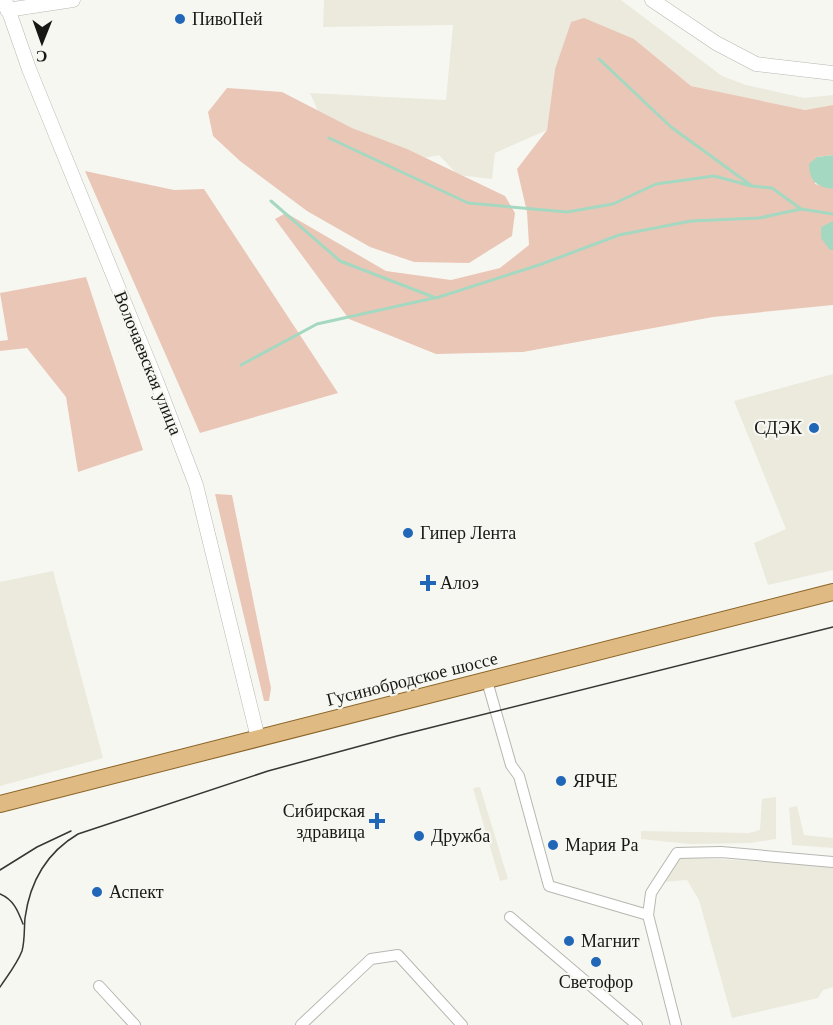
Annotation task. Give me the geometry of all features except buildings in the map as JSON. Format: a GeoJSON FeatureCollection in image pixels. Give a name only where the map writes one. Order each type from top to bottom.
{"type":"FeatureCollection","features":[{"type":"Feature","properties":{"kind":"main road","name":"Гусинобродское шоссе"},"geometry":{"type":"LineString","coordinates":[[0,804],[833,592]]}},
{"type":"Feature","properties":{"kind":"street"},"geometry":{"type":"LineString","coordinates":[[4,7],[73,0]]}},
{"type":"Feature","properties":{"kind":"street"},"geometry":{"type":"LineString","coordinates":[[652,0],[716,43],[756,64],[833,73]]}},
{"type":"Feature","properties":{"kind":"street","name":"Волочаевская улица"},"geometry":{"type":"LineString","coordinates":[[4,7],[156,380],[196,486],[258,738]]}},
{"type":"Feature","properties":{"kind":"street"},"geometry":{"type":"LineString","coordinates":[[487,681],[511,765],[519,776],[549,886],[648,915]]}},
{"type":"Feature","properties":{"kind":"street"},"geometry":{"type":"LineString","coordinates":[[676,1025],[648,915],[651,893],[677,853],[721,852],[833,862]]}},
{"type":"Feature","properties":{"kind":"street"},"geometry":{"type":"LineString","coordinates":[[510,917],[637,1025]]}},
{"type":"Feature","properties":{"kind":"street"},"geometry":{"type":"LineString","coordinates":[[301,1025],[371,959],[398,955],[462,1025]]}},
{"type":"Feature","properties":{"kind":"street"},"geometry":{"type":"LineString","coordinates":[[99,986],[135,1025]]}},
{"type":"Feature","properties":{"kind":"shaded area"},"geometry":{"type":"Polygon","coordinates":[[[324,0],[621,0],[722,76],[746,85],[804,98],[833,95],[833,105],[805,110],[691,86],[634,39],[571,22],[555,69],[547,130],[495,153],[492,179],[458,175],[439,155],[424,158],[318,111],[310,93],[446,100],[453,25],[323,27],[324,0]]]}},
{"type":"Feature","properties":{"kind":"shaded area"},"geometry":{"type":"Polygon","coordinates":[[[584,18],[634,39],[691,86],[805,110],[833,105],[833,155],[817,157],[815,184],[833,189],[833,234],[830,250],[833,250],[833,305],[713,317],[523,352],[436,354],[349,319],[275,219],[286,213],[386,271],[451,280],[500,268],[529,245],[527,212],[517,169],[547,130],[555,69],[571,22],[584,18]]]}},
{"type":"Feature","properties":{"kind":"shaded area"},"geometry":{"type":"Polygon","coordinates":[[[227,88],[282,92],[352,128],[407,149],[505,196],[515,213],[512,236],[469,263],[414,262],[370,247],[307,211],[240,161],[213,136],[208,112],[227,88]]]}},
{"type":"Feature","properties":{"kind":"shaded area"},"geometry":{"type":"Polygon","coordinates":[[[833,155],[833,189],[822,187],[812,179],[809,164],[817,157],[833,155]]]}},
{"type":"Feature","properties":{"kind":"shaded area"},"geometry":{"type":"Polygon","coordinates":[[[85,171],[174,190],[204,189],[338,393],[200,433],[85,171]]]}},
{"type":"Feature","properties":{"kind":"shaded area"},"geometry":{"type":"Polygon","coordinates":[[[833,221],[833,250],[830,250],[821,238],[821,227],[833,221]]]}},
{"type":"Feature","properties":{"kind":"shaded area"},"geometry":{"type":"Polygon","coordinates":[[[86,277],[143,450],[78,472],[66,397],[27,348],[0,351],[0,341],[8,340],[0,293],[86,277]]]}},
{"type":"Feature","properties":{"kind":"shaded area"},"geometry":{"type":"Polygon","coordinates":[[[833,374],[833,570],[768,585],[754,543],[786,529],[734,401],[833,374]]]}},
{"type":"Feature","properties":{"kind":"shaded area"},"geometry":{"type":"Polygon","coordinates":[[[215,494],[232,495],[271,688],[269,701],[264,701],[215,494]]]}},
{"type":"Feature","properties":{"kind":"shaded area"},"geometry":{"type":"Polygon","coordinates":[[[53,571],[103,758],[0,786],[0,582],[53,571]]]}},
{"type":"Feature","properties":{"kind":"shaded area"},"geometry":{"type":"Polygon","coordinates":[[[480,787],[508,879],[500,881],[473,788],[480,787]]]}},
{"type":"Feature","properties":{"kind":"shaded area"},"geometry":{"type":"Polygon","coordinates":[[[776,797],[776,839],[750,843],[689,844],[641,839],[641,831],[749,833],[760,830],[762,799],[776,797]]]}},
{"type":"Feature","properties":{"kind":"shaded area"},"geometry":{"type":"Polygon","coordinates":[[[797,806],[804,835],[833,838],[833,848],[792,845],[789,808],[797,806]]]}},
{"type":"Feature","properties":{"kind":"shaded area"},"geometry":{"type":"Polygon","coordinates":[[[678,857],[833,865],[833,987],[823,990],[818,998],[732,1018],[699,900],[687,880],[663,882],[678,857]]]}},
{"type":"Feature","properties":{"kind":"waterway"},"geometry":{"type":"LineString","coordinates":[[599,59],[671,127],[752,186],[772,188],[801,209],[833,214]]}},
{"type":"Feature","properties":{"kind":"waterway"},"geometry":{"type":"LineString","coordinates":[[329,138],[468,203],[567,212],[613,204],[656,184],[714,176],[752,186]]}},
{"type":"Feature","properties":{"kind":"waterway"},"geometry":{"type":"LineString","coordinates":[[271,201],[340,261],[436,298],[539,265],[619,235],[691,221],[759,218],[801,209]]}},
{"type":"Feature","properties":{"kind":"waterway"},"geometry":{"type":"LineString","coordinates":[[241,365],[317,324],[434,298]]}},
{"type":"Feature","properties":{"kind":"tram line"},"geometry":{"type":"LineString","coordinates":[[0,987],[22,951],[27,905],[41,869],[57,850],[78,834],[268,771],[397,736],[833,627]]}},
{"type":"Feature","properties":{"kind":"tram line"},"geometry":{"type":"LineString","coordinates":[[0,870],[37,847],[71,831]]}},
{"type":"Feature","properties":{"kind":"tram line"},"geometry":{"type":"LineString","coordinates":[[0,894],[12,903],[23,924]]}},
{"type":"Feature","properties":{"kind":"place","name":"ПивоПей"},"geometry":{"type":"Point","coordinates":[180,19]}},
{"type":"Feature","properties":{"kind":"place","name":"СДЭК"},"geometry":{"type":"Point","coordinates":[814,428]}},
{"type":"Feature","properties":{"kind":"place","name":"Гипер Лента"},"geometry":{"type":"Point","coordinates":[408,533]}},
{"type":"Feature","properties":{"kind":"place","name":"Алоэ"},"geometry":{"type":"Point","coordinates":[428,583]}},
{"type":"Feature","properties":{"kind":"place","name":"ЯРЧЕ"},"geometry":{"type":"Point","coordinates":[561,781]}},
{"type":"Feature","properties":{"kind":"place","name":"Сибирская здравица"},"geometry":{"type":"Point","coordinates":[377,821]}},
{"type":"Feature","properties":{"kind":"place","name":"Дружба"},"geometry":{"type":"Point","coordinates":[419,836]}},
{"type":"Feature","properties":{"kind":"place","name":"Мария Ра"},"geometry":{"type":"Point","coordinates":[553,845]}},
{"type":"Feature","properties":{"kind":"place","name":"Аспект"},"geometry":{"type":"Point","coordinates":[97,892]}},
{"type":"Feature","properties":{"kind":"place","name":"Магнит"},"geometry":{"type":"Point","coordinates":[569,941]}},
{"type":"Feature","properties":{"kind":"place","name":"Светофор"},"geometry":{"type":"Point","coordinates":[596,962]}}]}
